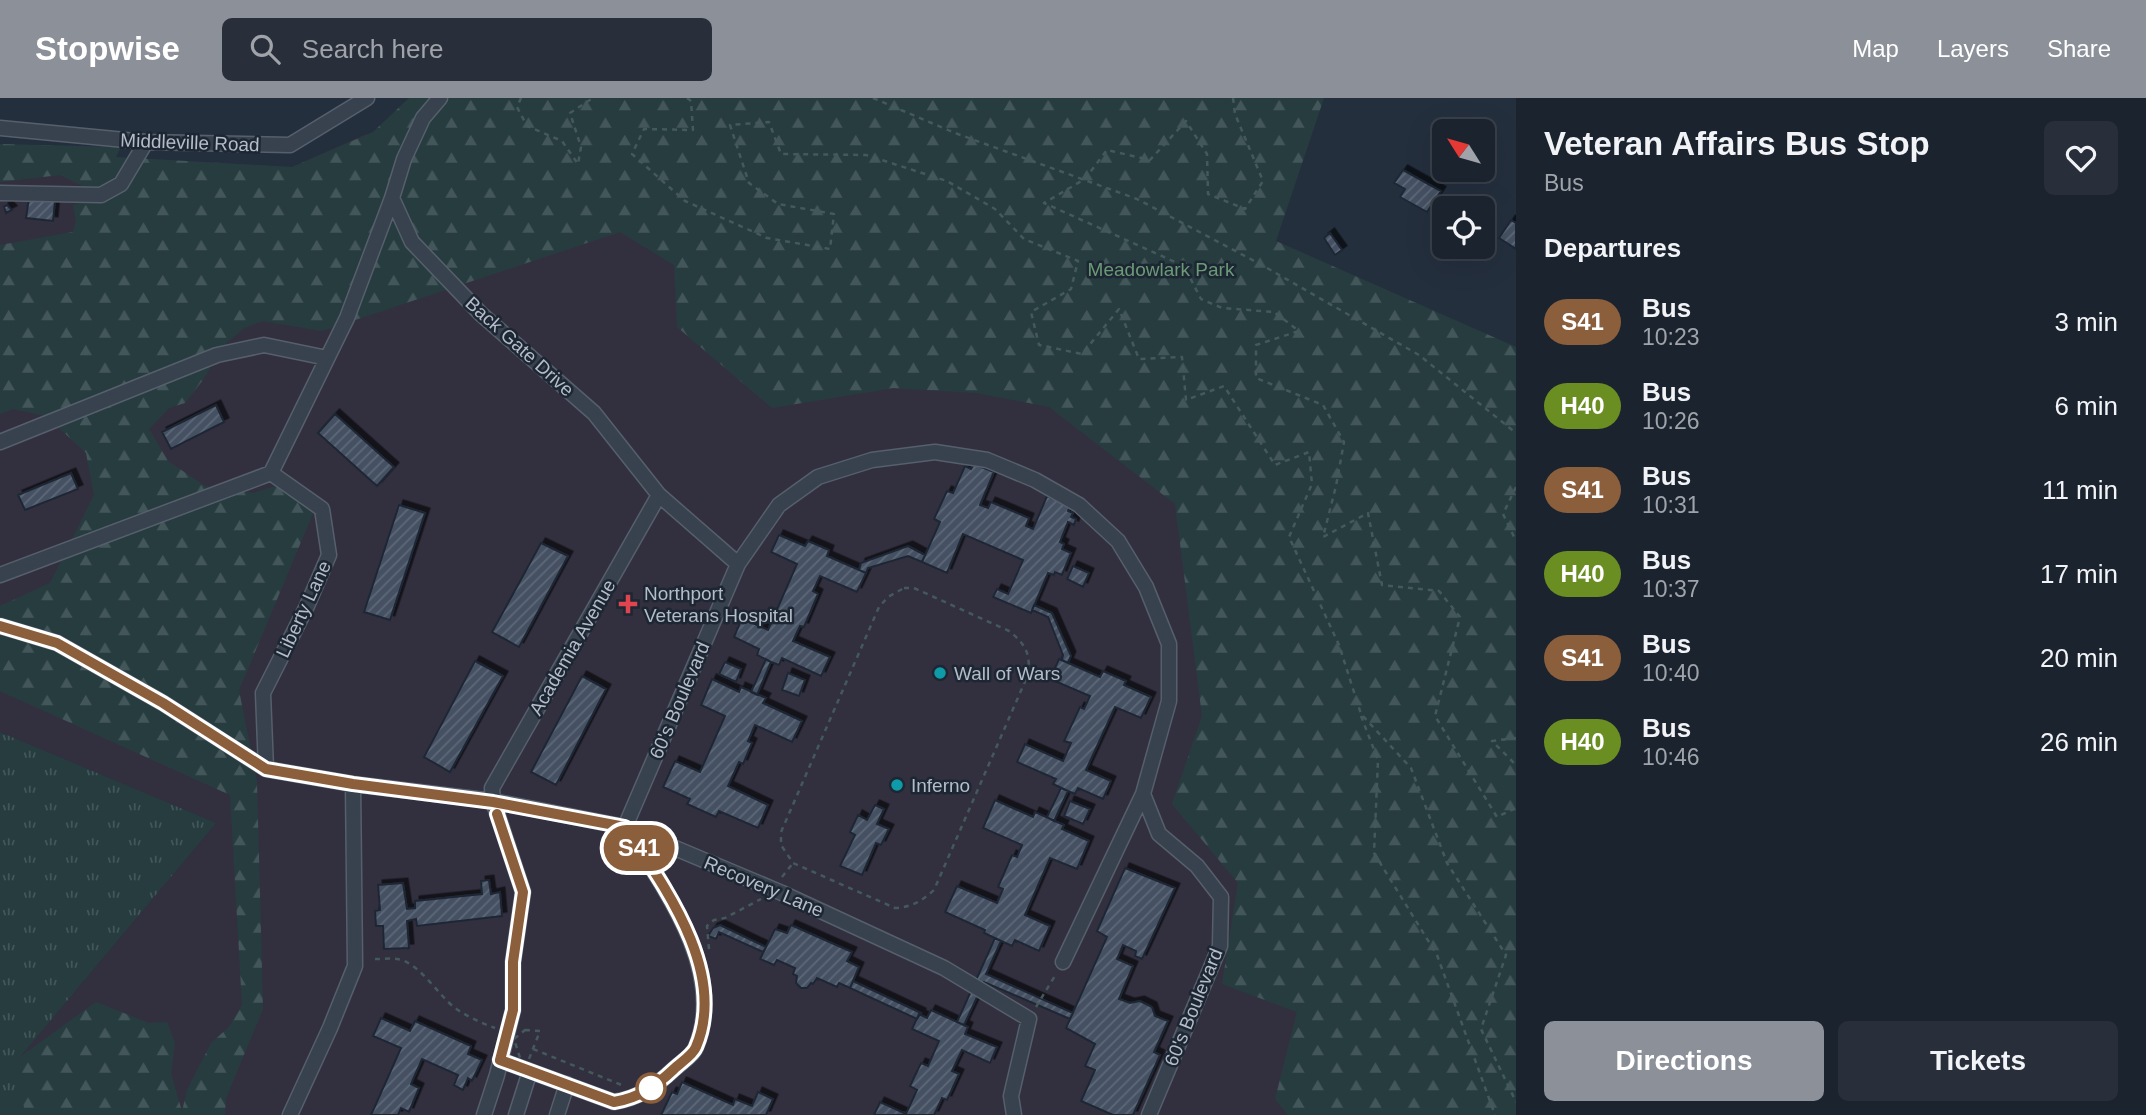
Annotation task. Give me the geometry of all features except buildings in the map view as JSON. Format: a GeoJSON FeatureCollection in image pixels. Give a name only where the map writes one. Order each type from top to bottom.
{"type":"FeatureCollection","features":[{"type":"Feature","properties":{"kind":"street","name":"Middleville Road"},"geometry":{"type":"LineString","coordinates":[[0,128],[146,142],[290,145],[368,98]]}},
{"type":"Feature","properties":{"kind":"street"},"geometry":{"type":"LineString","coordinates":[[0,575],[271,473],[347,318],[404,159],[424,118],[440,98]]}},
{"type":"Feature","properties":{"kind":"street"},"geometry":{"type":"LineString","coordinates":[[0,193],[101,195],[121,184],[146,142]]}},
{"type":"Feature","properties":{"kind":"street","name":"Back Gate Drive"},"geometry":{"type":"LineString","coordinates":[[392,198],[412,242],[481,314],[594,413],[659,495],[738,564]]}},
{"type":"Feature","properties":{"kind":"street"},"geometry":{"type":"LineString","coordinates":[[0,442],[217,355],[264,345],[327,358]]}},
{"type":"Feature","properties":{"kind":"street","name":"60's Boulevard"},"geometry":{"type":"LineString","coordinates":[[625,827],[738,564],[779,505],[818,477],[872,460],[935,452],[987,460],[1035,480],[1079,505],[1118,541],[1146,587],[1168,643],[1169,701],[1143,794],[1159,834],[1197,866],[1221,897],[1220,946],[1149,1115]]}},
{"type":"Feature","properties":{"kind":"street","name":"Liberty Lane"},"geometry":{"type":"LineString","coordinates":[[266,769],[263,693],[330,555],[321,509],[271,473]]}},
{"type":"Feature","properties":{"kind":"street","name":"Academia Avenue"},"geometry":{"type":"LineString","coordinates":[[493,802],[492,788],[659,495]]}},
{"type":"Feature","properties":{"kind":"street"},"geometry":{"type":"LineString","coordinates":[[2,629],[57,643],[163,703],[266,769]]}},
{"type":"Feature","properties":{"kind":"street","name":"Recovery Lane"},"geometry":{"type":"LineString","coordinates":[[266,769],[353,784],[493,802],[625,827],[772,888],[965,979],[1029,1019]]}},
{"type":"Feature","properties":{"kind":"street"},"geometry":{"type":"LineString","coordinates":[[290,1115],[355,966],[353,784]]}},
{"type":"Feature","properties":{"kind":"street"},"geometry":{"type":"LineString","coordinates":[[1063,962],[1143,794]]}},
{"type":"Feature","properties":{"kind":"street"},"geometry":{"type":"LineString","coordinates":[[484,1115],[513,1010],[513,962],[523,892],[493,802]]}},
{"type":"Feature","properties":{"kind":"street"},"geometry":{"type":"LineString","coordinates":[[500,1060],[566,1084],[612,1108],[657,1085],[695,1049],[703,1019],[704,987],[694,946],[667,891],[625,827]]}},
{"type":"Feature","properties":{"kind":"street"},"geometry":{"type":"LineString","coordinates":[[1014,1115],[1011,1096],[1029,1019]]}},
{"type":"Feature","properties":{"kind":"street"},"geometry":{"type":"LineString","coordinates":[[516,1115],[530,1071]]}},
{"type":"Feature","properties":{"kind":"street"},"geometry":{"type":"LineString","coordinates":[[557,1115],[566,1084]]}},
{"type":"Feature","properties":{"kind":"path"},"geometry":{"type":"LineString","coordinates":[[521,98],[517,107],[527,126],[562,141],[578,164],[581,147],[570,113],[593,98]]}},
{"type":"Feature","properties":{"kind":"path"},"geometry":{"type":"LineString","coordinates":[[687,98],[691,101],[693,130],[644,129],[632,154],[685,201],[767,238],[830,250],[834,214],[778,204],[749,183],[730,125],[769,122],[781,154],[866,155],[947,181],[995,209],[1024,239],[1078,261],[1071,289],[1031,312],[1038,345],[1082,354],[1119,309],[1139,359],[1182,357],[1186,400],[1224,386],[1275,465],[1309,452],[1312,484],[1289,537],[1339,645],[1378,760],[1374,853],[1437,955],[1495,1115]]}},
{"type":"Feature","properties":{"kind":"path"},"geometry":{"type":"LineString","coordinates":[[873,98],[955,133],[1137,199],[1260,264],[1419,355],[1516,433]]}},
{"type":"Feature","properties":{"kind":"path"},"geometry":{"type":"LineString","coordinates":[[1233,98],[1235,114],[1263,181],[1245,209],[1208,194],[1207,153],[1186,121],[1150,160],[1107,150],[1085,179],[1044,203],[1184,266],[1200,299],[1223,308],[1274,312],[1299,331],[1256,345],[1256,379],[1323,405],[1344,442],[1323,537],[1368,513],[1382,585],[1440,591],[1460,617],[1435,716],[1497,817],[1516,808]]}},
{"type":"Feature","properties":{"kind":"path"},"geometry":{"type":"LineString","coordinates":[[1516,487],[1503,514],[1516,541]]}},
{"type":"Feature","properties":{"kind":"path"},"geometry":{"type":"LineString","coordinates":[[904,588],[914,588],[1009,631],[1022,641],[1028,653],[1027,677],[934,890],[922,901],[895,908],[793,863],[781,845],[781,832],[880,607],[888,597],[904,588]]}},
{"type":"Feature","properties":{"kind":"path"},"geometry":{"type":"LineString","coordinates":[[1361,714],[1411,768],[1447,863],[1506,954],[1481,1029],[1516,1102]]}},
{"type":"Feature","properties":{"kind":"path"},"geometry":{"type":"LineString","coordinates":[[1516,738],[1492,741],[1516,765]]}},
{"type":"Feature","properties":{"kind":"path"},"geometry":{"type":"LineString","coordinates":[[710,952],[707,926],[713,920],[725,918],[765,897],[793,863]]}},
{"type":"Feature","properties":{"kind":"path"},"geometry":{"type":"LineString","coordinates":[[375,959],[399,958],[420,971],[436,991],[455,1008],[472,1019],[498,1029]]}},
{"type":"Feature","properties":{"kind":"path"},"geometry":{"type":"LineString","coordinates":[[1029,1019],[1063,962]]}},
{"type":"Feature","properties":{"kind":"path"},"geometry":{"type":"LineString","coordinates":[[525,1030],[540,1031],[533,1049],[527,1064],[520,1058],[514,1039],[525,1030]]}},
{"type":"Feature","properties":{"kind":"path"},"geometry":{"type":"LineString","coordinates":[[533,1049],[625,1086]]}},
{"type":"Feature","properties":{"kind":"shaded area","name":"Northport Veterans Hospital"},"geometry":{"type":"Polygon","coordinates":[[[366,134],[903,340],[1199,476],[1487,1115],[37,1115],[20,1057],[216,823],[0,732],[0,151],[292,167],[366,134]]]}},
{"type":"Feature","properties":{"kind":"green space","name":"Meadowlark Park"},"geometry":{"type":"Polygon","coordinates":[[[409,98],[1324,98],[1276,241],[1516,347],[1516,1115],[1288,1115],[1275,1099],[1297,1012],[1222,984],[1238,883],[1172,804],[1202,716],[1175,504],[1049,407],[977,393],[893,388],[772,408],[677,327],[674,265],[620,232],[322,331],[263,321],[244,328],[222,347],[203,380],[185,403],[169,408],[149,429],[168,461],[205,486],[253,493],[276,486],[303,489],[314,511],[239,690],[257,782],[263,1009],[226,1098],[225,1115],[26,1115],[13,1065],[20,1057],[96,1002],[149,1023],[167,1022],[175,1043],[171,1074],[182,1111],[187,1090],[211,1043],[229,1027],[242,1005],[230,795],[0,691],[0,606],[50,583],[94,495],[86,453],[46,416],[13,409],[0,414],[0,245],[73,232],[76,221],[73,205],[88,202],[101,192],[93,191],[60,175],[0,182],[0,144],[121,147],[116,157],[292,167],[373,132],[409,98]]]}},
{"type":"Feature","properties":{"kind":"green space"},"geometry":{"type":"Polygon","coordinates":[[[0,732],[216,823],[20,1057],[37,1115],[0,1115],[0,732]]]}},
{"type":"Feature","properties":{"kind":"bus line","name":"S41"},"geometry":{"type":"LineString","coordinates":[[0,626],[6,630],[57,643],[163,703],[266,769],[353,784],[493,802],[625,827],[667,891],[694,946],[704,987],[703,1019],[695,1049],[657,1085],[631,1099],[614,1102],[500,1060],[513,1010],[513,962],[523,892],[497,814]]}},
{"type":"Feature","properties":{"kind":"place","name":"Northport Veterans Hospital"},"geometry":{"type":"Point","coordinates":[628,604]}},
{"type":"Feature","properties":{"kind":"place","name":"Wall of Wars"},"geometry":{"type":"Point","coordinates":[940,673]}},
{"type":"Feature","properties":{"kind":"place","name":"Inferno"},"geometry":{"type":"Point","coordinates":[897,785]}}]}
